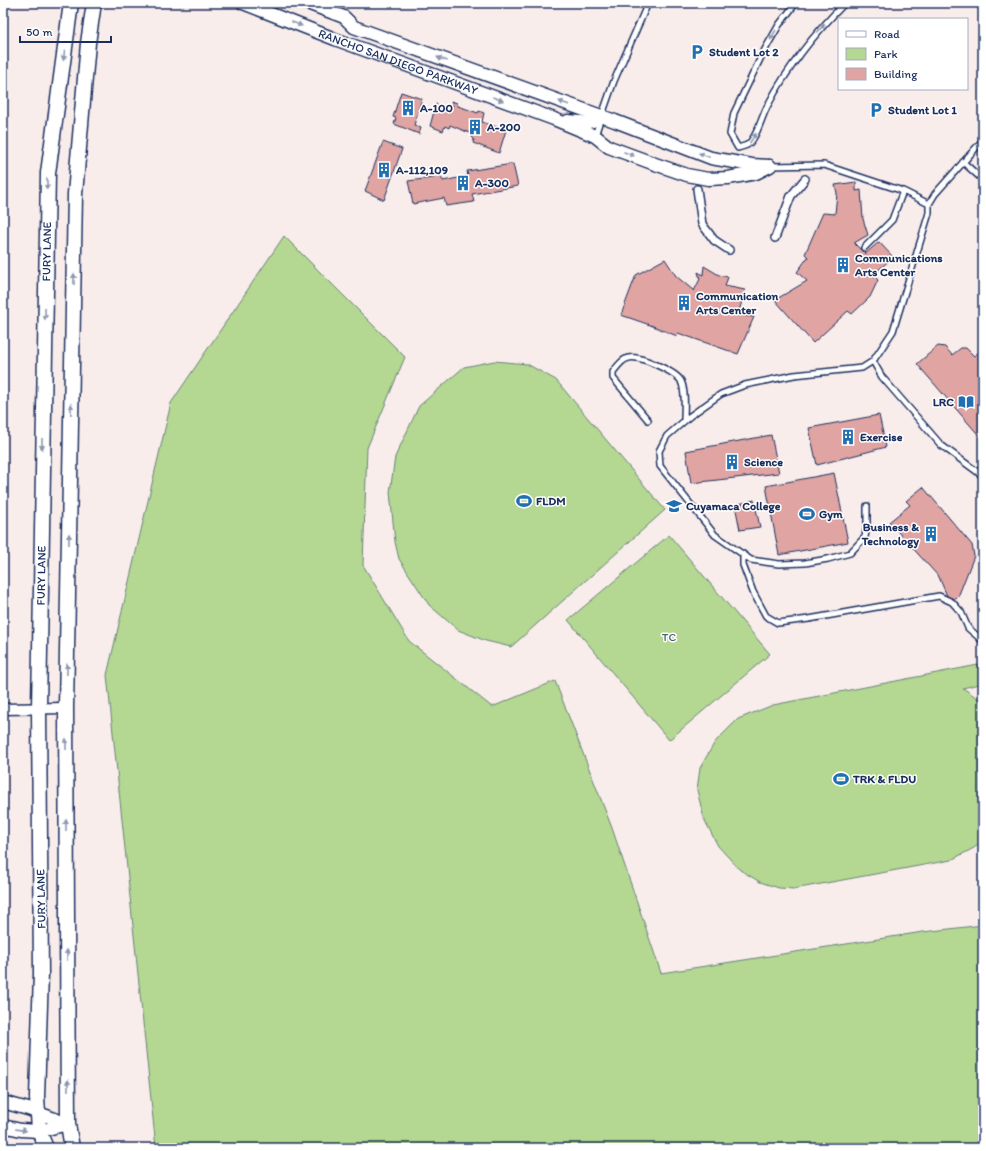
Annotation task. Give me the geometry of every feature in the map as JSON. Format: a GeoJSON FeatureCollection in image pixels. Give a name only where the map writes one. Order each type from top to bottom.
{"type":"FeatureCollection","features":[{"type":"Feature","properties":{"kind":"main road","name":"FURY LANE"},"geometry":{"type":"LineString","coordinates":[[46,1148],[39,1131],[37,1097],[41,974],[39,709],[48,173],[72,3]]}},
{"type":"Feature","properties":{"kind":"main road"},"geometry":{"type":"LineString","coordinates":[[72,1148],[68,1124],[66,708],[75,194],[88,43],[94,3]]}},
{"type":"Feature","properties":{"kind":"street","name":"RANCHO SAN DIEGO PARKWAY"},"geometry":{"type":"LineString","coordinates":[[243,3],[335,39],[554,119]]}},
{"type":"Feature","properties":{"kind":"street","name":"RANCHO SAN DIEGO PARKWAY"},"geometry":{"type":"LineString","coordinates":[[307,3],[344,17],[354,27],[601,116],[711,158],[752,165],[770,166]]}},
{"type":"Feature","properties":{"kind":"street"},"geometry":{"type":"LineString","coordinates":[[554,119],[588,123],[595,122],[601,116]]}},
{"type":"Feature","properties":{"kind":"street"},"geometry":{"type":"LineString","coordinates":[[554,119],[595,136],[609,147],[654,164],[708,179],[756,173],[770,166]]}},
{"type":"Feature","properties":{"kind":"street"},"geometry":{"type":"LineString","coordinates":[[775,238],[791,196],[805,179]]}},
{"type":"Feature","properties":{"kind":"street"},"geometry":{"type":"LineString","coordinates":[[697,189],[702,224],[714,240],[730,250]]}},
{"type":"Feature","properties":{"kind":"street"},"geometry":{"type":"LineString","coordinates":[[3,709],[66,708]]}},
{"type":"Feature","properties":{"kind":"street"},"geometry":{"type":"LineString","coordinates":[[3,1102],[68,1124]]}},
{"type":"Feature","properties":{"kind":"street"},"geometry":{"type":"LineString","coordinates":[[3,1126],[21,1130],[39,1131],[68,1124]]}},
{"type":"Feature","properties":{"kind":"lane"},"geometry":{"type":"LineString","coordinates":[[595,136],[614,81],[648,3]]}},
{"type":"Feature","properties":{"kind":"lane"},"geometry":{"type":"LineString","coordinates":[[796,3],[779,25],[763,53],[734,113],[730,134],[738,148],[748,144],[757,132],[767,106],[784,77],[820,28],[845,3]]}},
{"type":"Feature","properties":{"kind":"lane"},"geometry":{"type":"LineString","coordinates":[[867,506],[867,525],[865,537],[850,553],[805,563],[779,564],[751,560],[715,535],[660,466],[659,451],[667,436],[684,421],[721,394],[746,385],[794,375],[862,368],[873,361],[893,331],[929,213],[929,204],[935,194],[983,140]]}},
{"type":"Feature","properties":{"kind":"lane"},"geometry":{"type":"LineString","coordinates":[[963,162],[983,180]]}},
{"type":"Feature","properties":{"kind":"lane"},"geometry":{"type":"LineString","coordinates":[[770,166],[824,165],[903,192],[929,204]]}},
{"type":"Feature","properties":{"kind":"lane"},"geometry":{"type":"LineString","coordinates":[[864,248],[892,220],[903,192]]}},
{"type":"Feature","properties":{"kind":"lane"},"geometry":{"type":"LineString","coordinates":[[648,420],[613,378],[613,372],[628,358],[639,358],[672,372],[680,380],[683,389],[684,421]]}},
{"type":"Feature","properties":{"kind":"lane"},"geometry":{"type":"LineString","coordinates":[[873,361],[882,377],[941,445],[983,476]]}},
{"type":"Feature","properties":{"kind":"lane"},"geometry":{"type":"LineString","coordinates":[[743,554],[743,565],[753,592],[766,616],[778,623],[940,596],[952,602],[960,612],[968,628],[983,641]]}},
{"type":"Feature","properties":{"kind":"green space"},"geometry":{"type":"Polygon","coordinates":[[[284,236],[405,357],[367,448],[363,565],[409,641],[492,707],[555,681],[612,828],[661,973],[923,932],[983,925],[983,1148],[156,1148],[107,675],[171,403],[284,236]]]}},
{"type":"Feature","properties":{"kind":"green space","name":"FLDM"},"geometry":{"type":"Polygon","coordinates":[[[494,361],[527,364],[556,380],[665,510],[511,647],[486,641],[458,630],[429,605],[399,559],[395,542],[390,492],[395,457],[419,406],[464,367],[494,361]]]}},
{"type":"Feature","properties":{"kind":"green space","name":"TC"},"geometry":{"type":"Polygon","coordinates":[[[669,535],[770,654],[669,740],[568,620],[669,535]]]}},
{"type":"Feature","properties":{"kind":"green space","name":"TRK & FLDU"},"geometry":{"type":"Polygon","coordinates":[[[983,664],[983,683],[963,688],[983,702],[983,840],[974,848],[951,860],[794,889],[779,888],[760,882],[740,870],[718,846],[704,819],[697,790],[700,768],[715,742],[738,719],[773,705],[983,664]]]}},
{"type":"Feature","properties":{"kind":"building","name":"A-100"},"geometry":{"type":"Polygon","coordinates":[[[401,92],[422,99],[414,125],[421,128],[419,134],[394,124],[396,118],[393,117],[401,92]]]}},
{"type":"Feature","properties":{"kind":"building","name":"A-200"},"geometry":{"type":"Polygon","coordinates":[[[451,101],[457,103],[458,106],[478,113],[479,111],[484,113],[482,122],[506,130],[499,153],[473,143],[474,139],[472,134],[450,125],[449,128],[445,126],[443,131],[430,126],[436,104],[450,110],[453,105],[451,101]]]}},
{"type":"Feature","properties":{"kind":"building","name":"A-112,109"},"geometry":{"type":"Polygon","coordinates":[[[383,142],[402,149],[384,200],[365,191],[383,142]]]}},
{"type":"Feature","properties":{"kind":"building","name":"A-300"},"geometry":{"type":"Polygon","coordinates":[[[513,164],[518,186],[472,194],[474,202],[446,206],[444,198],[413,204],[408,181],[441,177],[443,181],[468,176],[467,171],[513,164]]]}},
{"type":"Feature","properties":{"kind":"building","name":"Communications Arts Center"},"geometry":{"type":"Polygon","coordinates":[[[856,182],[856,191],[861,190],[863,219],[868,235],[854,243],[865,254],[879,242],[893,257],[873,275],[878,280],[870,297],[852,314],[848,311],[813,343],[775,300],[807,281],[797,272],[808,257],[805,254],[823,213],[835,214],[837,193],[835,185],[856,182]]]}},
{"type":"Feature","properties":{"kind":"building","name":"Communication Arts Center"},"geometry":{"type":"Polygon","coordinates":[[[665,259],[676,276],[694,291],[700,279],[698,272],[703,275],[704,266],[719,275],[728,277],[725,286],[745,290],[738,315],[754,317],[738,354],[678,333],[677,336],[621,315],[636,275],[665,259]]]}},
{"type":"Feature","properties":{"kind":"building","name":"LRC"},"geometry":{"type":"Polygon","coordinates":[[[938,346],[945,347],[952,355],[961,348],[966,348],[974,356],[983,349],[983,440],[917,364],[938,346]]]}},
{"type":"Feature","properties":{"kind":"building","name":"Exercise"},"geometry":{"type":"Polygon","coordinates":[[[879,415],[886,447],[817,465],[809,428],[879,415]]]}},
{"type":"Feature","properties":{"kind":"building","name":"Science"},"geometry":{"type":"Polygon","coordinates":[[[771,435],[779,473],[691,483],[686,451],[771,435]]]}},
{"type":"Feature","properties":{"kind":"building","name":"Gym"},"geometry":{"type":"Polygon","coordinates":[[[834,473],[848,542],[779,555],[766,486],[834,473]]]}},
{"type":"Feature","properties":{"kind":"building","name":"Business & Technology"},"geometry":{"type":"Polygon","coordinates":[[[923,487],[972,545],[974,556],[958,597],[952,599],[947,596],[939,577],[889,522],[910,505],[906,501],[923,487]]]}},
{"type":"Feature","properties":{"kind":"building"},"geometry":{"type":"Polygon","coordinates":[[[754,500],[760,527],[740,530],[735,505],[754,500]]]}},
{"type":"Feature","properties":{"kind":"place","name":"Student Lot 2"},"geometry":{"type":"Point","coordinates":[697,52]}},
{"type":"Feature","properties":{"kind":"place","name":"A-100"},"geometry":{"type":"Point","coordinates":[408,108]}},
{"type":"Feature","properties":{"kind":"place","name":"Student Lot 1"},"geometry":{"type":"Point","coordinates":[876,110]}},
{"type":"Feature","properties":{"kind":"place","name":"A-200"},"geometry":{"type":"Point","coordinates":[475,127]}},
{"type":"Feature","properties":{"kind":"place","name":"A-112,109"},"geometry":{"type":"Point","coordinates":[384,170]}},
{"type":"Feature","properties":{"kind":"place","name":"A-300"},"geometry":{"type":"Point","coordinates":[463,183]}},
{"type":"Feature","properties":{"kind":"place","name":"Communications Arts Center"},"geometry":{"type":"Point","coordinates":[843,265]}},
{"type":"Feature","properties":{"kind":"place","name":"Communication Arts Center"},"geometry":{"type":"Point","coordinates":[684,303]}},
{"type":"Feature","properties":{"kind":"place","name":"LRC"},"geometry":{"type":"Point","coordinates":[966,402]}},
{"type":"Feature","properties":{"kind":"place","name":"Exercise"},"geometry":{"type":"Point","coordinates":[848,437]}},
{"type":"Feature","properties":{"kind":"place","name":"Science"},"geometry":{"type":"Point","coordinates":[732,462]}},
{"type":"Feature","properties":{"kind":"place","name":"FLDM"},"geometry":{"type":"Point","coordinates":[524,501]}},
{"type":"Feature","properties":{"kind":"place","name":"Cuyamaca College"},"geometry":{"type":"Point","coordinates":[674,506]}},
{"type":"Feature","properties":{"kind":"place","name":"Gym"},"geometry":{"type":"Point","coordinates":[807,514]}},
{"type":"Feature","properties":{"kind":"place","name":"Business & Technology"},"geometry":{"type":"Point","coordinates":[931,534]}},
{"type":"Feature","properties":{"kind":"place","name":"TRK & FLDU"},"geometry":{"type":"Point","coordinates":[841,779]}}]}
